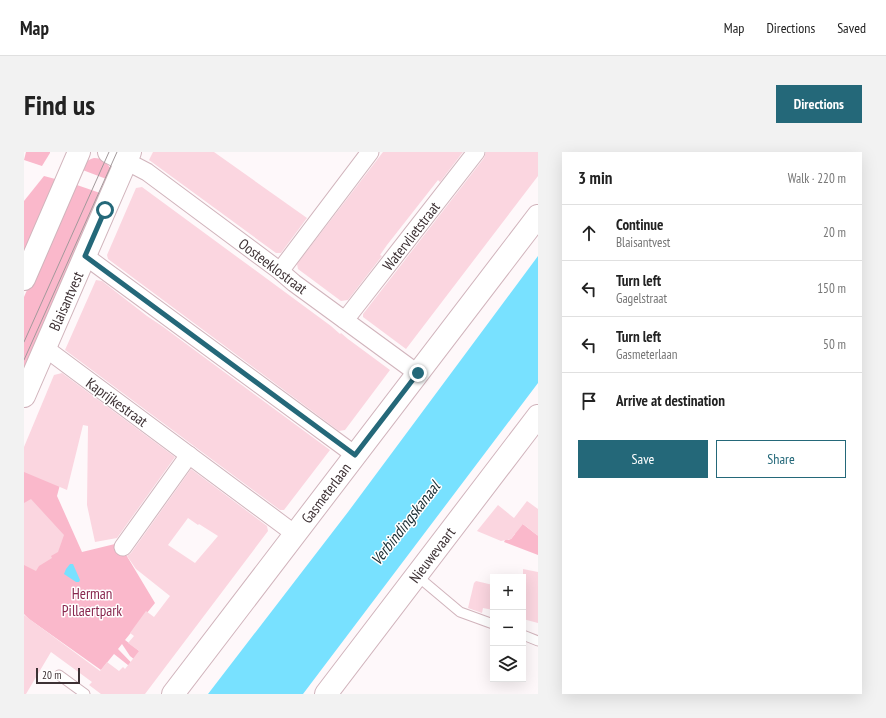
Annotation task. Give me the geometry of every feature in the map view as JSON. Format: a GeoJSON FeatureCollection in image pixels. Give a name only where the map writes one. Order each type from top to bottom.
{"type":"FeatureCollection","features":[{"type":"Feature","properties":{"kind":"main road"},"geometry":{"type":"LineString","coordinates":[[24,279],[79,152]]}},
{"type":"Feature","properties":{"kind":"main road","name":"Blaisantvest"},"geometry":{"type":"LineString","coordinates":[[24,396],[85,256],[122,155]]}},
{"type":"Feature","properties":{"kind":"main road","name":"Gasmeterlaan"},"geometry":{"type":"LineString","coordinates":[[173,694],[538,216]]}},
{"type":"Feature","properties":{"kind":"main road","name":"Nieuwevaart"},"geometry":{"type":"LineString","coordinates":[[326,694],[538,416]]}},
{"type":"Feature","properties":{"kind":"street"},"geometry":{"type":"LineString","coordinates":[[280,271],[370,152]]}},
{"type":"Feature","properties":{"kind":"street","name":"Watervlietstraat"},"geometry":{"type":"LineString","coordinates":[[345,320],[476,152]]}},
{"type":"Feature","properties":{"kind":"street","name":"Oosteeklostraat"},"geometry":{"type":"LineString","coordinates":[[122,155],[280,271],[294,284],[418,373]]}},
{"type":"Feature","properties":{"kind":"street"},"geometry":{"type":"LineString","coordinates":[[85,256],[355,455]]}},
{"type":"Feature","properties":{"kind":"street","name":"Kaprijkestraat"},"geometry":{"type":"LineString","coordinates":[[45,348],[295,534]]}},
{"type":"Feature","properties":{"kind":"street"},"geometry":{"type":"LineString","coordinates":[[123,547],[189,455]]}},
{"type":"Feature","properties":{"kind":"lane"},"geometry":{"type":"LineString","coordinates":[[416,575],[460,612],[490,623]]}},
{"type":"Feature","properties":{"kind":"lane"},"geometry":{"type":"LineString","coordinates":[[526,636],[538,641]]}},
{"type":"Feature","properties":{"kind":"lane"},"geometry":{"type":"LineString","coordinates":[[59,674],[86,694]]}},
{"type":"Feature","properties":{"kind":"green space"},"geometry":{"type":"Polygon","coordinates":[[[26,152],[50,153],[42,166],[24,160],[26,152]]]}},
{"type":"Feature","properties":{"kind":"green space"},"geometry":{"type":"Polygon","coordinates":[[[94,158],[100,159],[108,164],[111,169],[109,180],[80,169],[86,162],[94,158]]]}},
{"type":"Feature","properties":{"kind":"green space"},"geometry":{"type":"Polygon","coordinates":[[[44,176],[59,180],[24,259],[24,201],[44,176]]]}},
{"type":"Feature","properties":{"kind":"green space"},"geometry":{"type":"Polygon","coordinates":[[[74,184],[103,194],[24,377],[24,297],[74,184]]]}},
{"type":"Feature","properties":{"kind":"green space","name":"Herman Pillaertpark"},"geometry":{"type":"Polygon","coordinates":[[[24,461],[62,477],[57,496],[82,552],[119,543],[155,603],[125,640],[156,664],[140,664],[130,656],[122,644],[118,649],[152,684],[114,654],[101,670],[24,614],[24,461]]]}},
{"type":"Feature","properties":{"kind":"green space"},"geometry":{"type":"Polygon","coordinates":[[[519,521],[537,535],[538,534],[538,555],[504,542],[506,538],[508,540],[511,539],[515,534],[514,531],[519,521]]]}},
{"type":"Feature","properties":{"kind":"water","name":"Verbindingskanaal"},"geometry":{"type":"Polygon","coordinates":[[[538,256],[538,383],[303,694],[208,694],[348,512],[538,256]]]}},
{"type":"Feature","properties":{"kind":"water"},"geometry":{"type":"Polygon","coordinates":[[[70,564],[73,564],[80,580],[79,582],[76,582],[64,574],[70,564]]]}},
{"type":"Feature","properties":{"kind":"building"},"geometry":{"type":"Polygon","coordinates":[[[153,152],[214,152],[307,218],[281,253],[276,253],[149,160],[153,152]]]}},
{"type":"Feature","properties":{"kind":"building"},"geometry":{"type":"Polygon","coordinates":[[[383,152],[463,152],[440,182],[438,180],[387,245],[380,255],[382,256],[348,300],[341,301],[298,269],[297,264],[383,152]]]}},
{"type":"Feature","properties":{"kind":"building"},"geometry":{"type":"Polygon","coordinates":[[[486,152],[538,152],[538,176],[406,349],[363,317],[363,314],[484,158],[486,152]]]}},
{"type":"Feature","properties":{"kind":"building"},"geometry":{"type":"Polygon","coordinates":[[[142,187],[390,370],[345,430],[339,431],[108,259],[107,255],[136,188],[142,187]]]}},
{"type":"Feature","properties":{"kind":"building"},"geometry":{"type":"Polygon","coordinates":[[[96,280],[102,281],[147,316],[330,450],[284,510],[280,510],[65,350],[96,280]]]}},
{"type":"Feature","properties":{"kind":"building"},"geometry":{"type":"Polygon","coordinates":[[[62,373],[175,457],[117,538],[95,542],[87,505],[88,426],[83,425],[67,490],[24,472],[24,447],[54,375],[62,373]]]}},
{"type":"Feature","properties":{"kind":"building"},"geometry":{"type":"Polygon","coordinates":[[[191,469],[267,526],[268,531],[145,694],[101,694],[89,685],[92,682],[51,652],[26,694],[24,694],[24,615],[100,671],[107,662],[119,671],[123,667],[125,669],[139,651],[128,643],[134,636],[130,633],[146,611],[154,617],[170,596],[136,569],[127,556],[131,553],[191,469]],[[188,518],[168,545],[195,563],[218,536],[199,524],[198,525],[188,518]]]}},
{"type":"Feature","properties":{"kind":"building"},"geometry":{"type":"Polygon","coordinates":[[[31,499],[64,535],[58,552],[51,556],[52,558],[39,566],[36,571],[24,565],[24,503],[31,499]]]}},
{"type":"Feature","properties":{"kind":"building"},"geometry":{"type":"Polygon","coordinates":[[[527,501],[538,509],[538,536],[523,524],[511,539],[501,541],[477,531],[498,505],[514,518],[527,501]]]}},
{"type":"Feature","properties":{"kind":"building"},"geometry":{"type":"Polygon","coordinates":[[[523,569],[538,572],[538,623],[526,620],[526,574],[523,574],[523,569]]]}},
{"type":"Feature","properties":{"kind":"building"},"geometry":{"type":"Polygon","coordinates":[[[476,581],[490,584],[490,609],[483,608],[482,613],[468,608],[474,583],[476,581]]]}},
{"type":"Feature","properties":{"kind":"tram line"},"geometry":{"type":"LineString","coordinates":[[24,342],[109,152]]}},
{"type":"Feature","properties":{"kind":"tram line"},"geometry":{"type":"LineString","coordinates":[[24,360],[117,152]]}},
{"type":"Feature","properties":{"kind":"route"},"geometry":{"type":"LineString","coordinates":[[105,210],[85,256],[355,455],[418,373]]}}]}
